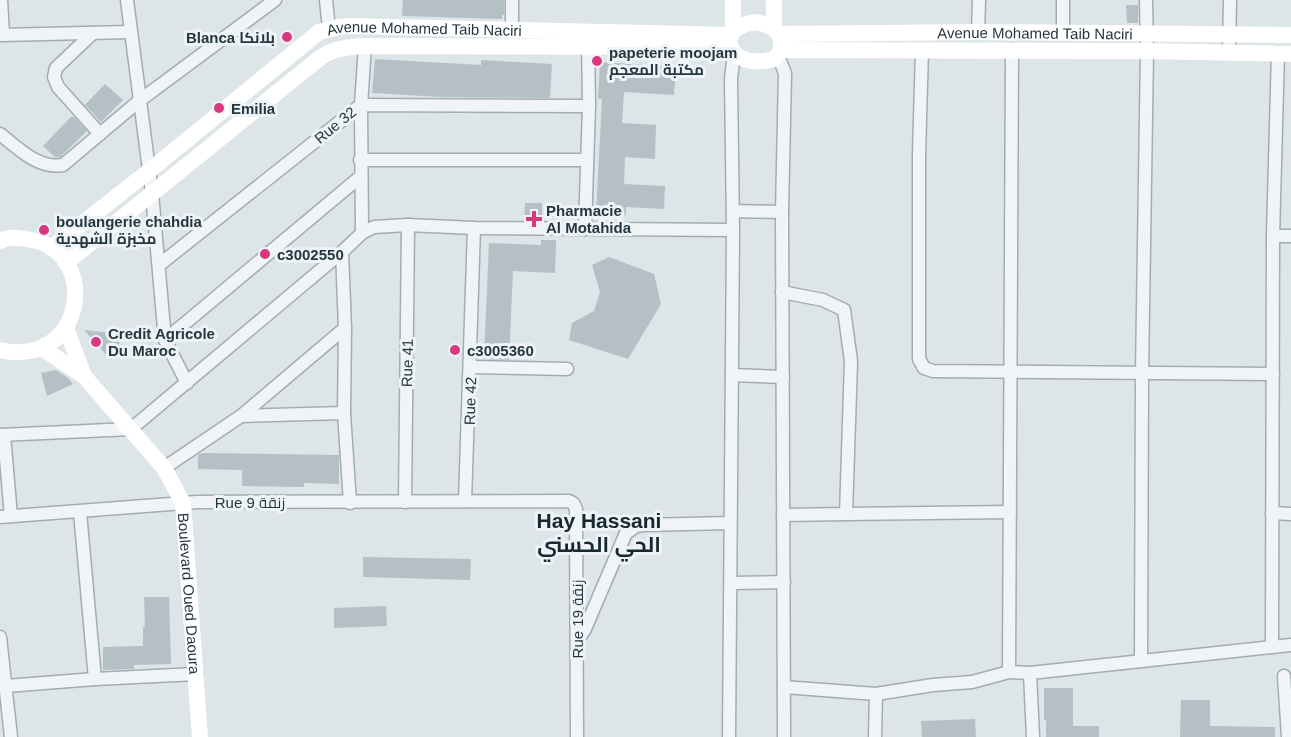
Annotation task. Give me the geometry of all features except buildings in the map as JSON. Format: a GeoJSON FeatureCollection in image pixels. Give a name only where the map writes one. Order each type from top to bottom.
{"type":"FeatureCollection","features":[{"type":"Feature","properties":{"kind":"street"},"geometry":{"type":"LineString","coordinates":[[2,0],[1,34],[130,32]]}},
{"type":"Feature","properties":{"kind":"street"},"geometry":{"type":"LineString","coordinates":[[127,0],[150,171],[165,340],[187,382]]}},
{"type":"Feature","properties":{"kind":"street"},"geometry":{"type":"LineString","coordinates":[[0,134],[40,163],[52,166],[63,165],[139,101],[275,0]]}},
{"type":"Feature","properties":{"kind":"street"},"geometry":{"type":"LineString","coordinates":[[326,0],[328,29]]}},
{"type":"Feature","properties":{"kind":"street"},"geometry":{"type":"LineString","coordinates":[[512,0],[512,29]]}},
{"type":"Feature","properties":{"kind":"street"},"geometry":{"type":"LineString","coordinates":[[729,737],[733,230],[730,79],[733,0]]}},
{"type":"Feature","properties":{"kind":"street"},"geometry":{"type":"LineString","coordinates":[[774,0],[778,42],[785,73],[782,212],[784,737]]}},
{"type":"Feature","properties":{"kind":"street"},"geometry":{"type":"LineString","coordinates":[[978,32],[979,0]]}},
{"type":"Feature","properties":{"kind":"street"},"geometry":{"type":"LineString","coordinates":[[1063,0],[1063,33]]}},
{"type":"Feature","properties":{"kind":"street"},"geometry":{"type":"LineString","coordinates":[[1141,662],[1146,0]]}},
{"type":"Feature","properties":{"kind":"street"},"geometry":{"type":"LineString","coordinates":[[1229,52],[1230,0]]}},
{"type":"Feature","properties":{"kind":"street"},"geometry":{"type":"LineString","coordinates":[[732,42],[743,24],[756,22],[767,24],[778,42]]}},
{"type":"Feature","properties":{"kind":"street","name":"Avenue Mohamed Taib Naciri"},"geometry":{"type":"LineString","coordinates":[[51,248],[150,171],[308,39],[328,29],[351,26],[512,29],[588,39]]}},
{"type":"Feature","properties":{"kind":"street","name":"Avenue Mohamed Taib Naciri"},"geometry":{"type":"LineString","coordinates":[[778,42],[978,32],[1063,33],[1229,52],[1284,54]]}},
{"type":"Feature","properties":{"kind":"street"},"geometry":{"type":"LineString","coordinates":[[93,33],[56,68],[54,77],[58,87],[100,134]]}},
{"type":"Feature","properties":{"kind":"street","name":"Avenue Mohamed Taib Naciri"},"geometry":{"type":"LineString","coordinates":[[778,42],[922,50],[1012,50],[1147,42],[1230,34],[1291,35]]}},
{"type":"Feature","properties":{"kind":"street"},"geometry":{"type":"LineString","coordinates":[[585,229],[590,106],[588,39]]}},
{"type":"Feature","properties":{"kind":"street","name":"Avenue Mohamed Taib Naciri"},"geometry":{"type":"LineString","coordinates":[[66,263],[321,57],[344,47],[588,39],[732,42]]}},
{"type":"Feature","properties":{"kind":"street"},"geometry":{"type":"LineString","coordinates":[[732,42],[741,59],[754,62],[766,61],[778,42]]}},
{"type":"Feature","properties":{"kind":"street"},"geometry":{"type":"LineString","coordinates":[[362,233],[360,160],[365,46]]}},
{"type":"Feature","properties":{"kind":"street"},"geometry":{"type":"LineString","coordinates":[[922,50],[919,154],[919,359],[924,368],[933,372],[1272,374]]}},
{"type":"Feature","properties":{"kind":"street"},"geometry":{"type":"LineString","coordinates":[[1009,672],[1012,50]]}},
{"type":"Feature","properties":{"kind":"street"},"geometry":{"type":"LineString","coordinates":[[1272,647],[1273,236],[1284,54]]}},
{"type":"Feature","properties":{"kind":"street","name":"Rue 32"},"geometry":{"type":"LineString","coordinates":[[159,265],[361,105],[590,106]]}},
{"type":"Feature","properties":{"kind":"street"},"geometry":{"type":"LineString","coordinates":[[360,160],[587,160]]}},
{"type":"Feature","properties":{"kind":"street"},"geometry":{"type":"LineString","coordinates":[[165,340],[360,177]]}},
{"type":"Feature","properties":{"kind":"street"},"geometry":{"type":"LineString","coordinates":[[733,211],[782,212]]}},
{"type":"Feature","properties":{"kind":"street"},"geometry":{"type":"LineString","coordinates":[[5,516],[2,435],[131,429],[362,233],[374,227],[408,225],[474,228],[733,230]]}},
{"type":"Feature","properties":{"kind":"street","name":"Rue 41"},"geometry":{"type":"LineString","coordinates":[[405,502],[408,225]]}},
{"type":"Feature","properties":{"kind":"street","name":"Rue 42"},"geometry":{"type":"LineString","coordinates":[[465,501],[474,228]]}},
{"type":"Feature","properties":{"kind":"street"},"geometry":{"type":"LineString","coordinates":[[1273,236],[1291,236]]}},
{"type":"Feature","properties":{"kind":"street"},"geometry":{"type":"LineString","coordinates":[[0,350],[27,353],[51,343],[66,328],[73,312],[76,296],[73,279],[66,263],[51,248],[37,240],[21,237],[2,238]]}},
{"type":"Feature","properties":{"kind":"street"},"geometry":{"type":"LineString","coordinates":[[342,252],[345,328],[344,413],[350,503]]}},
{"type":"Feature","properties":{"kind":"street"},"geometry":{"type":"LineString","coordinates":[[782,292],[823,300],[844,310],[851,361],[846,514]]}},
{"type":"Feature","properties":{"kind":"street","name":"Boulevard Oued Daoura"},"geometry":{"type":"LineString","coordinates":[[66,328],[84,376]]}},
{"type":"Feature","properties":{"kind":"street"},"geometry":{"type":"LineString","coordinates":[[164,468],[241,417],[345,328]]}},
{"type":"Feature","properties":{"kind":"street","name":"Boulevard Oued Daoura"},"geometry":{"type":"LineString","coordinates":[[42,348],[84,376],[164,468],[183,503],[200,737]]}},
{"type":"Feature","properties":{"kind":"street"},"geometry":{"type":"LineString","coordinates":[[471,367],[567,369]]}},
{"type":"Feature","properties":{"kind":"street"},"geometry":{"type":"LineString","coordinates":[[732,375],[783,377]]}},
{"type":"Feature","properties":{"kind":"street"},"geometry":{"type":"LineString","coordinates":[[241,417],[344,413]]}},
{"type":"Feature","properties":{"kind":"street","name":"Rue 19 زنقة"},"geometry":{"type":"LineString","coordinates":[[465,501],[566,500],[575,506],[577,737]]}},
{"type":"Feature","properties":{"kind":"street","name":"Rue 9 زنقة"},"geometry":{"type":"LineString","coordinates":[[5,516],[183,503],[465,501]]}},
{"type":"Feature","properties":{"kind":"street"},"geometry":{"type":"LineString","coordinates":[[80,512],[94,679]]}},
{"type":"Feature","properties":{"kind":"street"},"geometry":{"type":"LineString","coordinates":[[783,515],[1010,512]]}},
{"type":"Feature","properties":{"kind":"street"},"geometry":{"type":"LineString","coordinates":[[1272,513],[1291,514]]}},
{"type":"Feature","properties":{"kind":"street"},"geometry":{"type":"LineString","coordinates":[[577,641],[627,533],[631,529],[643,525],[730,523]]}},
{"type":"Feature","properties":{"kind":"street"},"geometry":{"type":"LineString","coordinates":[[731,583],[784,582]]}},
{"type":"Feature","properties":{"kind":"street"},"geometry":{"type":"LineString","coordinates":[[0,637],[6,686],[4,714],[11,737]]}},
{"type":"Feature","properties":{"kind":"street"},"geometry":{"type":"LineString","coordinates":[[784,687],[876,694],[933,685],[972,682],[1009,672],[1030,674],[1291,645]]}},
{"type":"Feature","properties":{"kind":"street"},"geometry":{"type":"LineString","coordinates":[[6,686],[196,674]]}},
{"type":"Feature","properties":{"kind":"street"},"geometry":{"type":"LineString","coordinates":[[1030,674],[1033,737]]}},
{"type":"Feature","properties":{"kind":"street"},"geometry":{"type":"LineString","coordinates":[[1284,676],[1288,737]]}},
{"type":"Feature","properties":{"kind":"street"},"geometry":{"type":"LineString","coordinates":[[874,737],[876,694]]}},
{"type":"Feature","properties":{"kind":"place","name":"Blanca بلانكا"},"geometry":{"type":"Point","coordinates":[287,37]}},
{"type":"Feature","properties":{"kind":"place","name":"papeterie moojam مكتبة المعجم"},"geometry":{"type":"Point","coordinates":[597,61]}},
{"type":"Feature","properties":{"kind":"place","name":"Emilia"},"geometry":{"type":"Point","coordinates":[219,108]}},
{"type":"Feature","properties":{"kind":"place","name":"Pharmacie Al Motahida"},"geometry":{"type":"Point","coordinates":[534,219]}},
{"type":"Feature","properties":{"kind":"place","name":"boulangerie chahdia مخبزة الشهدية"},"geometry":{"type":"Point","coordinates":[44,230]}},
{"type":"Feature","properties":{"kind":"place","name":"c3002550"},"geometry":{"type":"Point","coordinates":[265,254]}},
{"type":"Feature","properties":{"kind":"place","name":"Credit Agricole Du Maroc"},"geometry":{"type":"Point","coordinates":[96,342]}},
{"type":"Feature","properties":{"kind":"place","name":"c3005360"},"geometry":{"type":"Point","coordinates":[455,350]}},
{"type":"Feature","properties":{"kind":"district","name":"Hay Hassani الحي الحسني"},"geometry":{"type":"Point","coordinates":[599,532]}}]}
